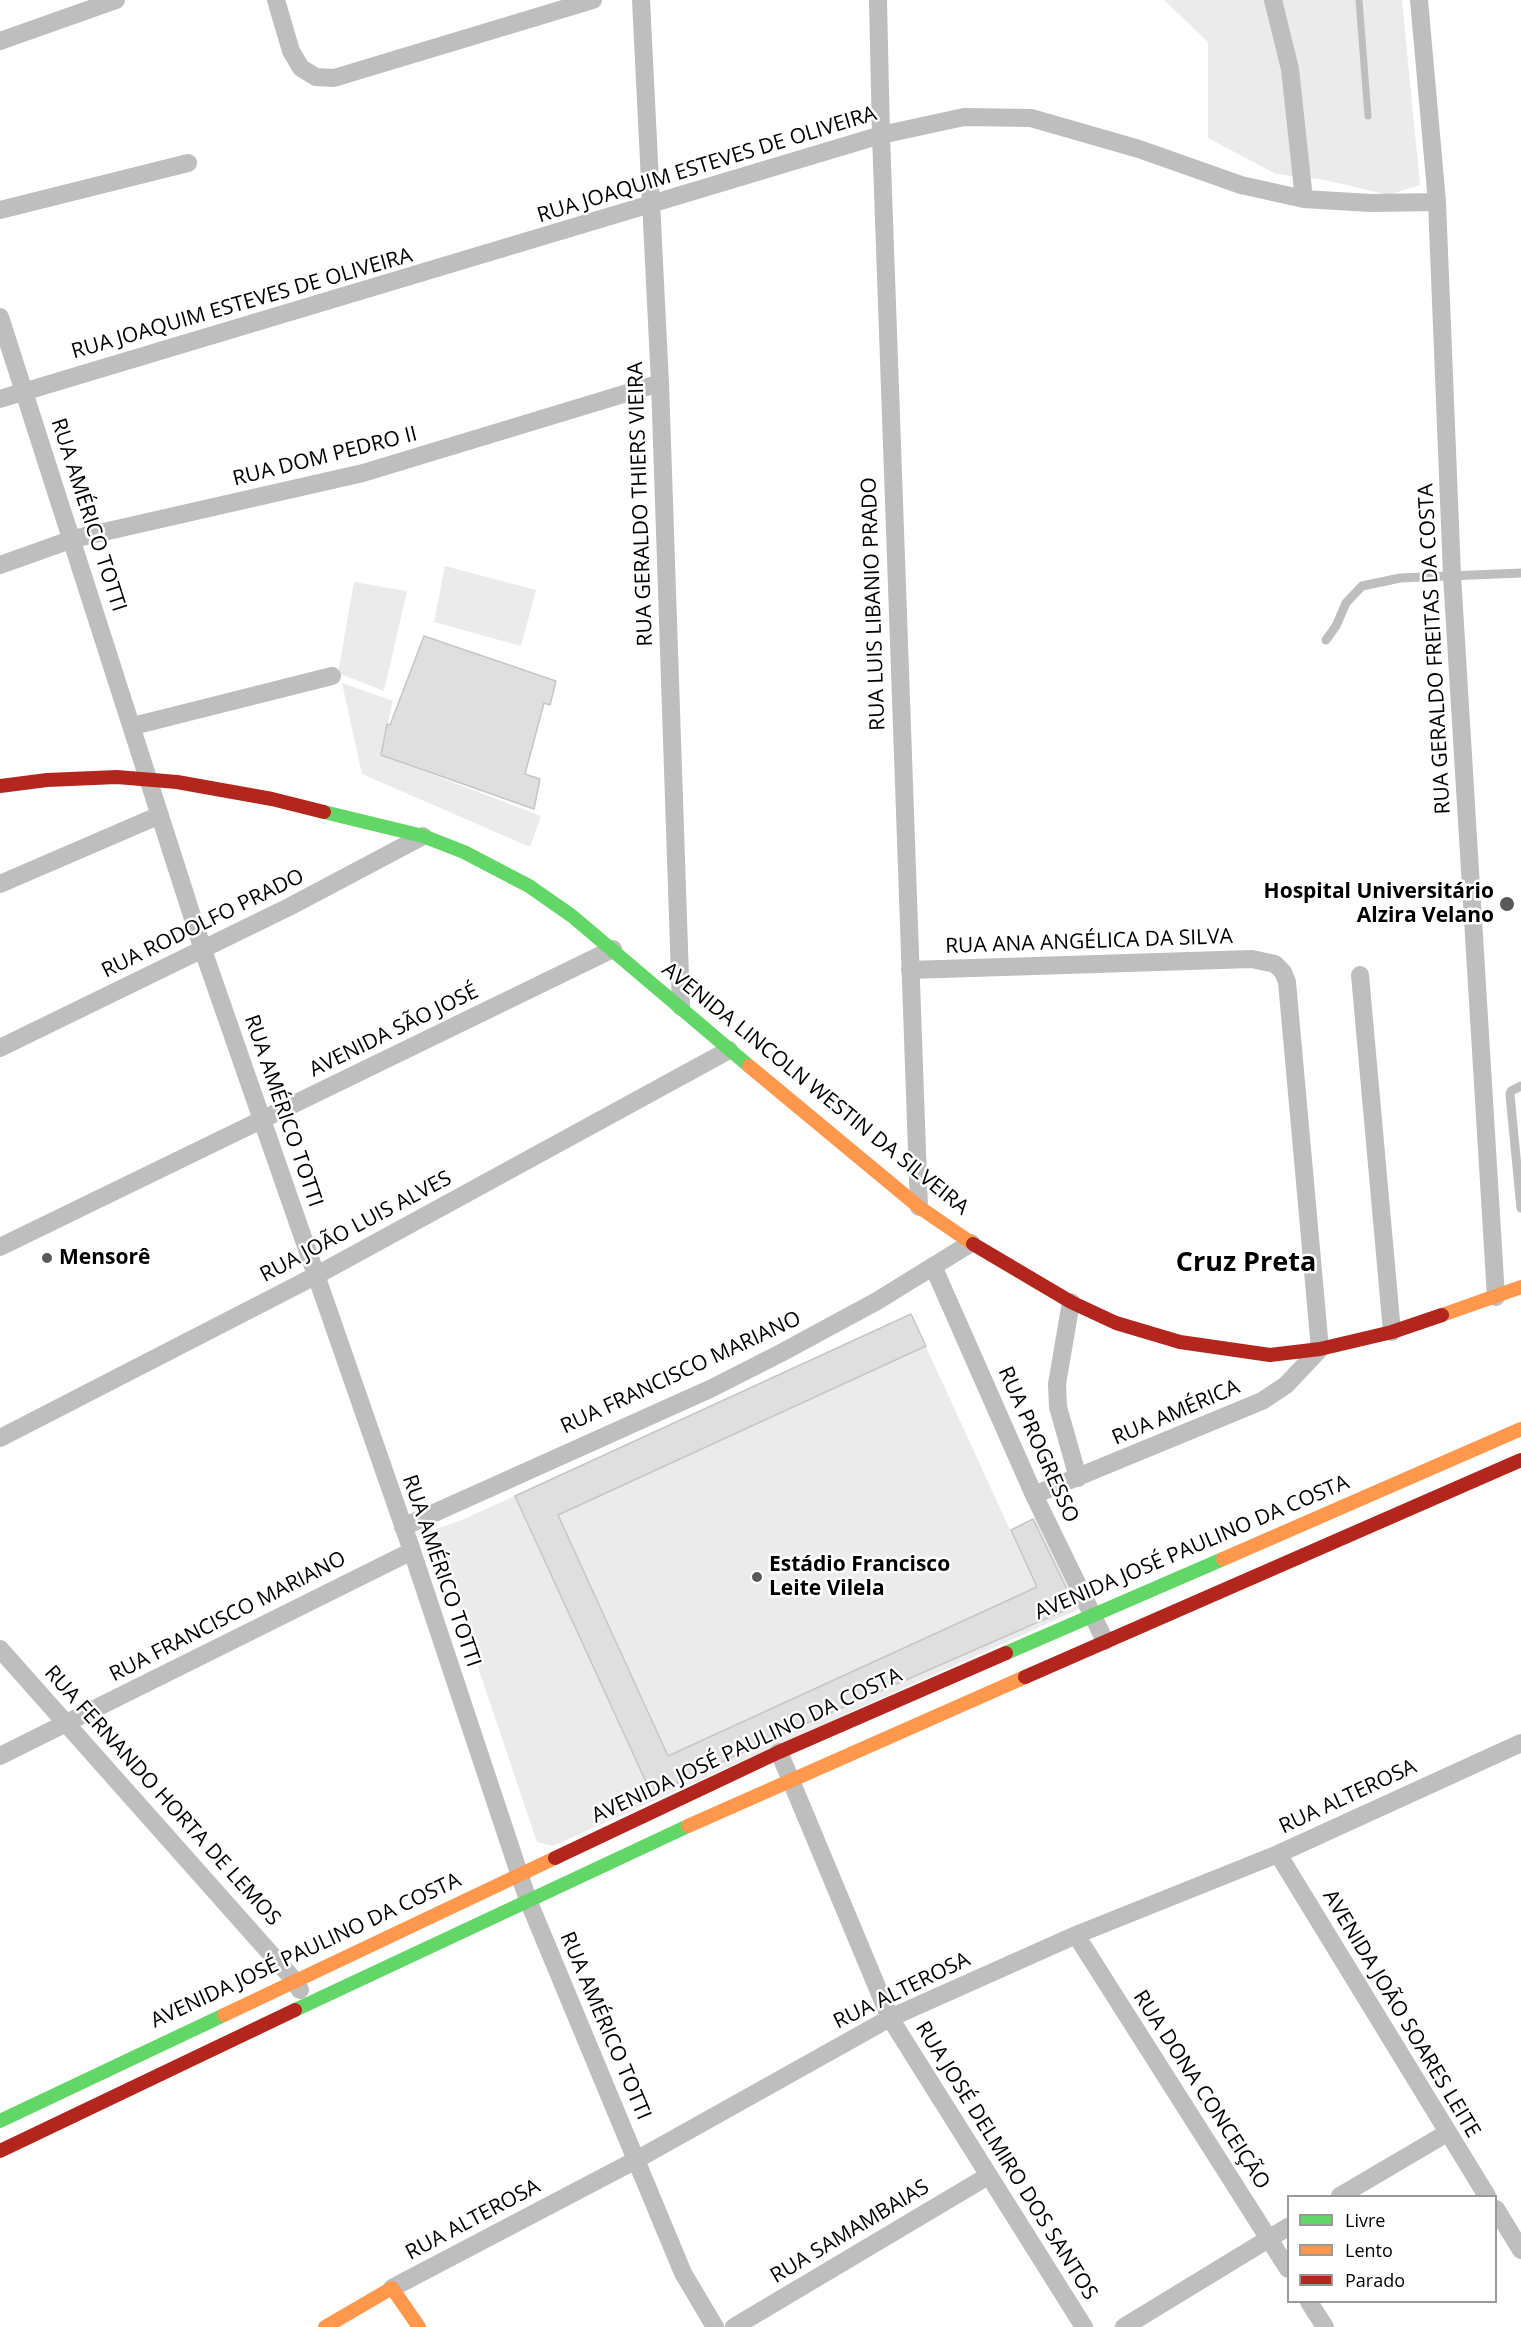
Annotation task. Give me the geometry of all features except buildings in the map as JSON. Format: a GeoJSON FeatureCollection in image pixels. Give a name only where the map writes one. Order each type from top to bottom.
{"type":"FeatureCollection","features":[{"type":"Feature","properties":{"kind":"main road","name":"AVENIDA LINCOLN WESTIN DA SILVEIRA"},"geometry":{"type":"LineString","coordinates":[[0,786],[47,780],[147,778],[272,800],[423,836],[464,852],[529,886],[572,916],[919,1207],[971,1243],[1071,1302],[1116,1323],[1189,1343],[1270,1355],[1320,1349],[1392,1332],[1521,1287]]}},
{"type":"Feature","properties":{"kind":"main road","name":"AVENIDA JOSÉ PAULINO DA COSTA"},"geometry":{"type":"LineString","coordinates":[[0,2121],[519,1873],[779,1752],[1091,1614],[1521,1429]]}},
{"type":"Feature","properties":{"kind":"main road"},"geometry":{"type":"LineString","coordinates":[[0,2151],[528,1900],[791,1779],[1521,1460]]}},
{"type":"Feature","properties":{"kind":"main road"},"geometry":{"type":"LineString","coordinates":[[392,2288],[419,2327]]}},
{"type":"Feature","properties":{"kind":"main road","name":"RUA ALTEROSA"},"geometry":{"type":"LineString","coordinates":[[325,2327],[392,2288]]}},
{"type":"Feature","properties":{"kind":"street"},"geometry":{"type":"LineString","coordinates":[[0,41],[116,0]]}},
{"type":"Feature","properties":{"kind":"street"},"geometry":{"type":"LineString","coordinates":[[276,0],[291,51],[301,68],[316,77],[333,78],[593,0]]}},
{"type":"Feature","properties":{"kind":"street","name":"RUA GERALDO THIERS VIEIRA"},"geometry":{"type":"LineString","coordinates":[[641,0],[653,204],[681,1007]]}},
{"type":"Feature","properties":{"kind":"street","name":"RUA LUIS LIBANIO PRADO"},"geometry":{"type":"LineString","coordinates":[[878,0],[919,1207]]}},
{"type":"Feature","properties":{"kind":"street"},"geometry":{"type":"LineString","coordinates":[[1273,0],[1290,69],[1304,199]]}},
{"type":"Feature","properties":{"kind":"street","name":"RUA GERALDO FREITAS DA COSTA"},"geometry":{"type":"LineString","coordinates":[[1419,0],[1437,201],[1452,575],[1496,1297]]}},
{"type":"Feature","properties":{"kind":"street","name":"RUA JOAQUIM ESTEVES DE OLIVEIRA"},"geometry":{"type":"LineString","coordinates":[[0,399],[209,339],[881,135],[964,117],[1030,118],[1139,149],[1241,185],[1304,199],[1371,203],[1437,201]]}},
{"type":"Feature","properties":{"kind":"street"},"geometry":{"type":"LineString","coordinates":[[0,210],[188,163]]}},
{"type":"Feature","properties":{"kind":"street","name":"RUA AMÉRICO TOTTI"},"geometry":{"type":"LineString","coordinates":[[0,317],[203,950],[412,1551],[528,1900],[683,2273],[715,2327]]}},
{"type":"Feature","properties":{"kind":"street","name":"RUA DOM PEDRO II"},"geometry":{"type":"LineString","coordinates":[[0,565],[73,539],[363,473],[660,383]]}},
{"type":"Feature","properties":{"kind":"street"},"geometry":{"type":"LineString","coordinates":[[133,726],[332,676]]}},
{"type":"Feature","properties":{"kind":"street"},"geometry":{"type":"LineString","coordinates":[[0,884],[160,815]]}},
{"type":"Feature","properties":{"kind":"street","name":"RUA RODOLFO PRADO"},"geometry":{"type":"LineString","coordinates":[[0,1048],[203,950],[423,836]]}},
{"type":"Feature","properties":{"kind":"street","name":"AVENIDA SÃO JOSÉ"},"geometry":{"type":"LineString","coordinates":[[0,1247],[613,949]]}},
{"type":"Feature","properties":{"kind":"street","name":"RUA ANA ANGÉLICA DA SILVA"},"geometry":{"type":"LineString","coordinates":[[910,970],[1252,959],[1275,964],[1283,972],[1290,1001],[1320,1349]]}},
{"type":"Feature","properties":{"kind":"street"},"geometry":{"type":"LineString","coordinates":[[1360,975],[1392,1332]]}},
{"type":"Feature","properties":{"kind":"street","name":"RUA JOÃO LUIS ALVES"},"geometry":{"type":"LineString","coordinates":[[0,1438],[317,1275],[729,1050]]}},
{"type":"Feature","properties":{"kind":"street","name":"RUA FRANCISCO MARIANO"},"geometry":{"type":"LineString","coordinates":[[403,1527],[710,1389],[877,1301],[971,1243]]}},
{"type":"Feature","properties":{"kind":"street","name":"RUA PROGRESSO"},"geometry":{"type":"LineString","coordinates":[[933,1266],[1034,1496],[1105,1641]]}},
{"type":"Feature","properties":{"kind":"street"},"geometry":{"type":"LineString","coordinates":[[1071,1302],[1057,1384],[1058,1407],[1078,1478]]}},
{"type":"Feature","properties":{"kind":"street","name":"RUA AMÉRICA"},"geometry":{"type":"LineString","coordinates":[[1034,1496],[1262,1401],[1286,1385],[1320,1349]]}},
{"type":"Feature","properties":{"kind":"street","name":"RUA FRANCISCO MARIANO"},"geometry":{"type":"LineString","coordinates":[[0,1756],[412,1551]]}},
{"type":"Feature","properties":{"kind":"street","name":"RUA FERNANDO HORTA DE LEMOS"},"geometry":{"type":"LineString","coordinates":[[0,1649],[294,1980],[308,2004]]}},
{"type":"Feature","properties":{"kind":"street","name":"RUA ALTEROSA"},"geometry":{"type":"LineString","coordinates":[[392,2288],[636,2160],[890,2018],[1076,1935],[1278,1854],[1521,1743]]}},
{"type":"Feature","properties":{"kind":"street","name":"RUA JOSÉ DELMIRO DOS SANTOS"},"geometry":{"type":"LineString","coordinates":[[779,1752],[890,2018],[1084,2327]]}},
{"type":"Feature","properties":{"kind":"street","name":"AVENIDA JOÃO SOARES LEITE"},"geometry":{"type":"LineString","coordinates":[[1278,1854],[1486,2195]]}},
{"type":"Feature","properties":{"kind":"street","name":"RUA DONA CONCEIÇÃO"},"geometry":{"type":"LineString","coordinates":[[1076,1935],[1287,2267]]}},
{"type":"Feature","properties":{"kind":"street"},"geometry":{"type":"LineString","coordinates":[[1342,2195],[1447,2133]]}},
{"type":"Feature","properties":{"kind":"street","name":"RUA SAMAMBAIAS"},"geometry":{"type":"LineString","coordinates":[[734,2327],[988,2176]]}},
{"type":"Feature","properties":{"kind":"street"},"geometry":{"type":"LineString","coordinates":[[1497,2211],[1521,2250]]}},
{"type":"Feature","properties":{"kind":"street"},"geometry":{"type":"LineString","coordinates":[[1124,2327],[1287,2228]]}},
{"type":"Feature","properties":{"kind":"street"},"geometry":{"type":"LineString","coordinates":[[1310,2303],[1325,2327]]}},
{"type":"Feature","properties":{"kind":"lane"},"geometry":{"type":"LineString","coordinates":[[1326,640],[1336,626],[1346,603],[1362,585],[1400,578],[1521,573]]}},
{"type":"Feature","properties":{"kind":"lane"},"geometry":{"type":"LineString","coordinates":[[1521,1086],[1511,1091],[1510,1095],[1521,1208]]}},
{"type":"Feature","properties":{"kind":"shaded area"},"geometry":{"type":"Polygon","coordinates":[[[1164,0],[1402,0],[1420,185],[1389,195],[1325,180],[1276,174],[1208,138],[1208,42],[1164,0]]]}},
{"type":"Feature","properties":{"kind":"shaded area"},"geometry":{"type":"Polygon","coordinates":[[[445,566],[536,590],[521,646],[434,622],[445,566]]]}},
{"type":"Feature","properties":{"kind":"shaded area"},"geometry":{"type":"Polygon","coordinates":[[[354,582],[407,591],[384,691],[338,673],[354,582]]]}},
{"type":"Feature","properties":{"kind":"shaded area"},"geometry":{"type":"Polygon","coordinates":[[[342,683],[393,701],[381,755],[541,816],[530,847],[362,774],[342,683]]]}},
{"type":"Feature","properties":{"kind":"shaded area","name":"Estádio Francisco Leite Vilela"},"geometry":{"type":"Polygon","coordinates":[[[911,1314],[1010,1530],[1039,1516],[1082,1608],[553,1846],[537,1842],[437,1546],[436,1529],[462,1520],[911,1314]]]}},
{"type":"Feature","properties":{"kind":"waterway"},"geometry":{"type":"LineString","coordinates":[[1359,0],[1368,116]]}},
{"type":"Feature","properties":{"kind":"traffic: fast"},"geometry":{"type":"LineString","coordinates":[[324,812],[423,836],[464,852],[529,886],[572,916],[749,1066]]}},
{"type":"Feature","properties":{"kind":"traffic: fast"},"geometry":{"type":"LineString","coordinates":[[1006,1653],[1223,1559]]}},
{"type":"Feature","properties":{"kind":"traffic: fast"},"geometry":{"type":"LineString","coordinates":[[295,2010],[688,1826]]}},
{"type":"Feature","properties":{"kind":"traffic: fast"},"geometry":{"type":"LineString","coordinates":[[0,2121],[224,2015]]}},
{"type":"Feature","properties":{"kind":"traffic: slow"},"geometry":{"type":"LineString","coordinates":[[749,1066],[919,1207],[973,1244]]}},
{"type":"Feature","properties":{"kind":"traffic: slow"},"geometry":{"type":"LineString","coordinates":[[1442,1315],[1521,1287]]}},
{"type":"Feature","properties":{"kind":"traffic: slow"},"geometry":{"type":"LineString","coordinates":[[1223,1559],[1521,1429]]}},
{"type":"Feature","properties":{"kind":"traffic: slow"},"geometry":{"type":"LineString","coordinates":[[688,1826],[1025,1677]]}},
{"type":"Feature","properties":{"kind":"traffic: slow"},"geometry":{"type":"LineString","coordinates":[[224,2015],[555,1858]]}},
{"type":"Feature","properties":{"kind":"traffic: slow"},"geometry":{"type":"LineString","coordinates":[[325,2327],[392,2288],[419,2327]]}},
{"type":"Feature","properties":{"kind":"traffic: jam"},"geometry":{"type":"LineString","coordinates":[[0,786],[47,780],[117,777],[177,782],[272,799],[324,812]]}},
{"type":"Feature","properties":{"kind":"traffic: jam"},"geometry":{"type":"LineString","coordinates":[[973,1244],[1071,1302],[1116,1323],[1180,1342],[1270,1355],[1320,1349],[1392,1332],[1442,1315]]}},
{"type":"Feature","properties":{"kind":"traffic: jam"},"geometry":{"type":"LineString","coordinates":[[1025,1677],[1521,1460]]}},
{"type":"Feature","properties":{"kind":"traffic: jam"},"geometry":{"type":"LineString","coordinates":[[555,1858],[779,1752],[1006,1653]]}},
{"type":"Feature","properties":{"kind":"traffic: jam"},"geometry":{"type":"LineString","coordinates":[[0,2151],[295,2010]]}},
{"type":"Feature","properties":{"kind":"place","name":"Hospital Universitário Alzira Velano"},"geometry":{"type":"Point","coordinates":[1507,904]}},
{"type":"Feature","properties":{"kind":"place","name":"Mensorê"},"geometry":{"type":"Point","coordinates":[47,1258]}},
{"type":"Feature","properties":{"kind":"place","name":"Estádio Francisco Leite Vilela"},"geometry":{"type":"Point","coordinates":[757,1577]}},
{"type":"Feature","properties":{"kind":"district","name":"Cruz Preta"},"geometry":{"type":"Point","coordinates":[1246,1263]}}]}
